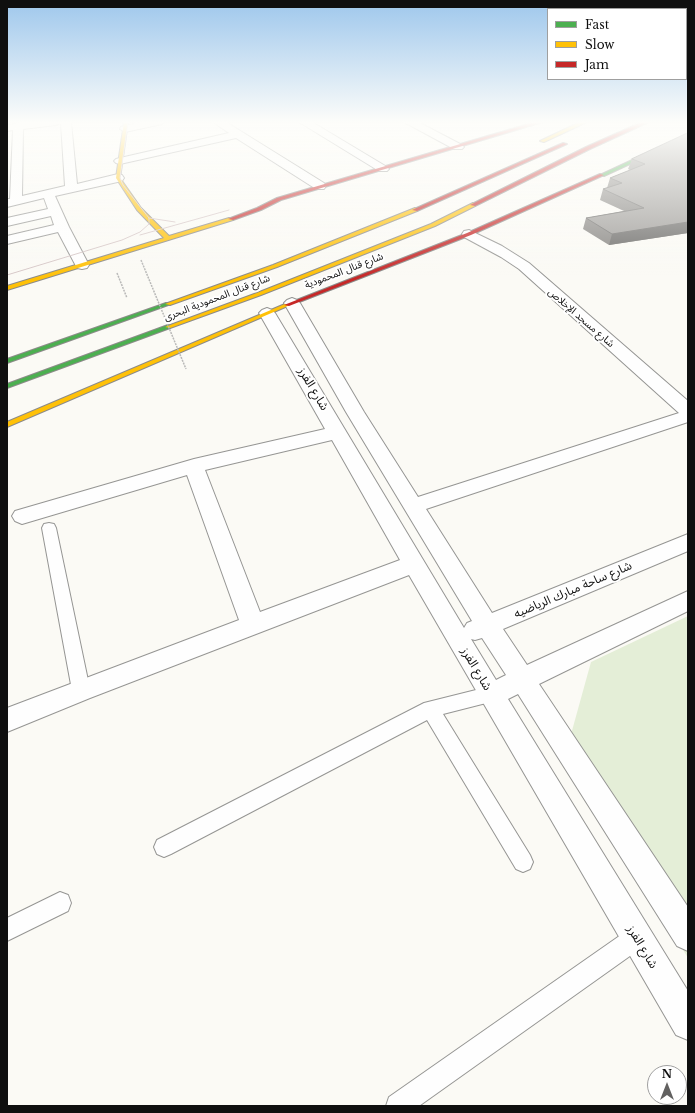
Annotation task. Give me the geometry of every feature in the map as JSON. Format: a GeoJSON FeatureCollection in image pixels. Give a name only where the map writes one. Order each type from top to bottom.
{"type":"FeatureCollection","features":[{"type":"Feature","properties":{"kind":"main road"},"geometry":{"type":"LineString","coordinates":[[118,174],[118,178],[139,209],[168,239]]}},
{"type":"Feature","properties":{"kind":"main road"},"geometry":{"type":"LineString","coordinates":[[7,288],[168,239],[255,211],[279,199],[365,174]]}},
{"type":"Feature","properties":{"kind":"main road","name":"شارع قنال المحمودية البحرى"},"geometry":{"type":"LineString","coordinates":[[7,361],[275,266],[391,221],[497,174]]}},
{"type":"Feature","properties":{"kind":"main road"},"geometry":{"type":"LineString","coordinates":[[433,225],[536,174]]}},
{"type":"Feature","properties":{"kind":"main road","name":"شارع قنال المحمودية"},"geometry":{"type":"LineString","coordinates":[[7,425],[292,302],[469,234],[605,174]]}},
{"type":"Feature","properties":{"kind":"main road"},"geometry":{"type":"LineString","coordinates":[[525,199],[594,179]]}},
{"type":"Feature","properties":{"kind":"main road"},"geometry":{"type":"LineString","coordinates":[[391,221],[428,194]]}},
{"type":"Feature","properties":{"kind":"main road"},"geometry":{"type":"LineString","coordinates":[[433,225],[479,212]]}},
{"type":"Feature","properties":{"kind":"main road","name":"شارع قنال المحمودية البحرى"},"geometry":{"type":"LineString","coordinates":[[7,386],[252,297],[433,225]]}},
{"type":"Feature","properties":{"kind":"street"},"geometry":{"type":"LineString","coordinates":[[11,174],[11,202],[118,178]]}},
{"type":"Feature","properties":{"kind":"street"},"geometry":{"type":"LineString","coordinates":[[70,174],[71,189]]}},
{"type":"Feature","properties":{"kind":"street"},"geometry":{"type":"LineString","coordinates":[[300,174],[320,186]]}},
{"type":"Feature","properties":{"kind":"street"},"geometry":{"type":"LineString","coordinates":[[48,194],[82,265]]}},
{"type":"Feature","properties":{"kind":"street"},"geometry":{"type":"LineString","coordinates":[[7,222],[56,211]]}},
{"type":"Feature","properties":{"kind":"street"},"geometry":{"type":"LineString","coordinates":[[7,240],[62,226]]}},
{"type":"Feature","properties":{"kind":"street","name":"شارع مسجد الإخلاص"},"geometry":{"type":"LineString","coordinates":[[469,234],[520,263],[531,271],[539,281],[688,412]]}},
{"type":"Feature","properties":{"kind":"street","name":"شارع الفرز"},"geometry":{"type":"LineString","coordinates":[[292,302],[355,412],[487,625],[524,679],[688,935]]}},
{"type":"Feature","properties":{"kind":"street","name":"شارع الفرز"},"geometry":{"type":"LineString","coordinates":[[267,313],[457,637],[688,1023]]}},
{"type":"Feature","properties":{"kind":"street"},"geometry":{"type":"LineString","coordinates":[[22,516],[334,426],[355,412]]}},
{"type":"Feature","properties":{"kind":"street"},"geometry":{"type":"LineString","coordinates":[[413,506],[688,416]]}},
{"type":"Feature","properties":{"kind":"street"},"geometry":{"type":"LineString","coordinates":[[194,466],[253,626]]}},
{"type":"Feature","properties":{"kind":"street","name":"شارع ساحة مبارك الرياضيه"},"geometry":{"type":"LineString","coordinates":[[457,637],[688,542]]}},
{"type":"Feature","properties":{"kind":"street"},"geometry":{"type":"LineString","coordinates":[[7,720],[81,690],[415,564]]}},
{"type":"Feature","properties":{"kind":"street"},"geometry":{"type":"LineString","coordinates":[[492,694],[688,600]]}},
{"type":"Feature","properties":{"kind":"lane"},"geometry":{"type":"LineString","coordinates":[[49,528],[81,690]]}},
{"type":"Feature","properties":{"kind":"lane"},"geometry":{"type":"LineString","coordinates":[[164,847],[430,709],[492,694]]}},
{"type":"Feature","properties":{"kind":"lane"},"geometry":{"type":"LineString","coordinates":[[430,709],[523,862]]}},
{"type":"Feature","properties":{"kind":"lane"},"geometry":{"type":"LineString","coordinates":[[7,930],[60,903]]}},
{"type":"Feature","properties":{"kind":"lane"},"geometry":{"type":"LineString","coordinates":[[398,1106],[636,938]]}},
{"type":"Feature","properties":{"kind":"path"},"geometry":{"type":"LineString","coordinates":[[109,257],[114,264],[134,317]]}},
{"type":"Feature","properties":{"kind":"path"},"geometry":{"type":"LineString","coordinates":[[141,260],[186,369]]}},
{"type":"Feature","properties":{"kind":"green space"},"geometry":{"type":"Polygon","coordinates":[[[688,616],[688,958],[565,756],[591,662],[688,616]]]}},
{"type":"Feature","properties":{"kind":"building"},"geometry":{"type":"Polygon","coordinates":[[[620,174],[688,174],[688,222],[612,234],[586,218],[644,208],[603,189],[622,183],[610,178],[620,174]]]}},
{"type":"Feature","properties":{"kind":"tram line"},"geometry":{"type":"LineString","coordinates":[[121,174],[120,178],[123,185],[149,218]]}},
{"type":"Feature","properties":{"kind":"tram line"},"geometry":{"type":"LineString","coordinates":[[140,235],[229,210]]}},
{"type":"Feature","properties":{"kind":"tram line"},"geometry":{"type":"LineString","coordinates":[[7,275],[122,240],[140,232],[149,224],[149,218]]}},
{"type":"Feature","properties":{"kind":"tram line"},"geometry":{"type":"LineString","coordinates":[[149,218],[175,222]]}},
{"type":"Feature","properties":{"kind":"traffic: fast"},"geometry":{"type":"LineString","coordinates":[[7,361],[168,304]]}},
{"type":"Feature","properties":{"kind":"traffic: fast"},"geometry":{"type":"LineString","coordinates":[[7,386],[168,327]]}},
{"type":"Feature","properties":{"kind":"traffic: slow"},"geometry":{"type":"LineString","coordinates":[[119,174],[118,178],[139,209],[168,239]]}},
{"type":"Feature","properties":{"kind":"traffic: slow"},"geometry":{"type":"LineString","coordinates":[[168,327],[259,294],[433,225],[473,205]]}},
{"type":"Feature","properties":{"kind":"traffic: slow"},"geometry":{"type":"LineString","coordinates":[[168,304],[275,266],[415,210]]}},
{"type":"Feature","properties":{"kind":"traffic: slow"},"geometry":{"type":"LineString","coordinates":[[7,288],[231,219]]}},
{"type":"Feature","properties":{"kind":"traffic: slow"},"geometry":{"type":"LineString","coordinates":[[7,425],[287,305]]}},
{"type":"Feature","properties":{"kind":"traffic: jam"},"geometry":{"type":"LineString","coordinates":[[231,219],[259,209],[279,199],[364,174]]}},
{"type":"Feature","properties":{"kind":"traffic: jam"},"geometry":{"type":"LineString","coordinates":[[415,210],[497,174]]}},
{"type":"Feature","properties":{"kind":"traffic: jam"},"geometry":{"type":"LineString","coordinates":[[473,205],[536,174]]}},
{"type":"Feature","properties":{"kind":"traffic: jam"},"geometry":{"type":"LineString","coordinates":[[287,305],[469,234],[602,175]]}}]}
